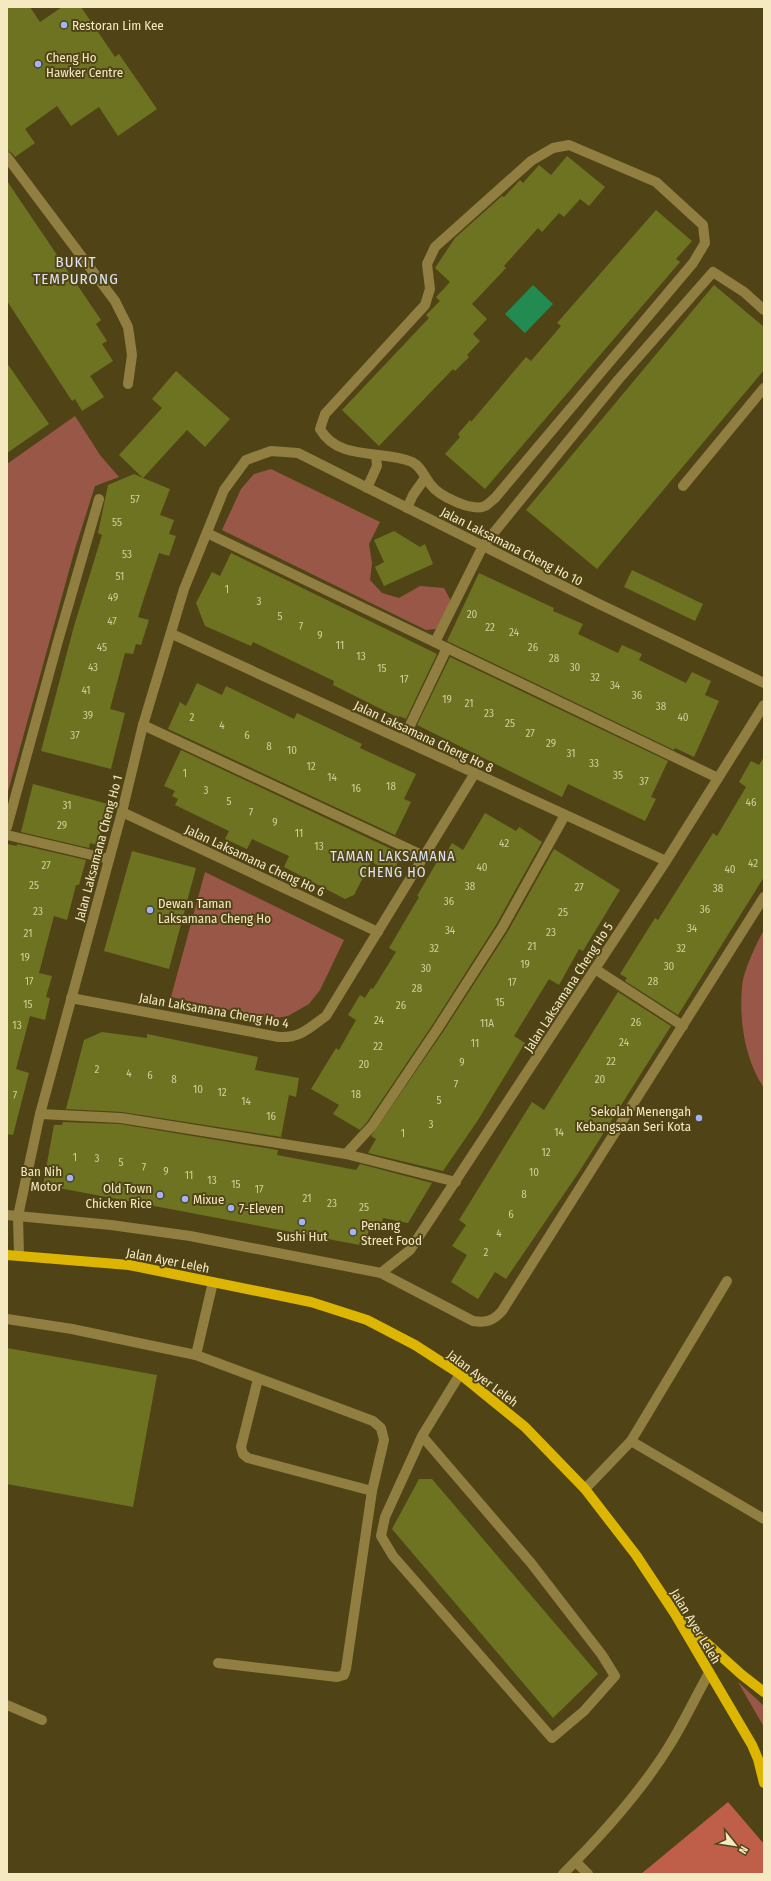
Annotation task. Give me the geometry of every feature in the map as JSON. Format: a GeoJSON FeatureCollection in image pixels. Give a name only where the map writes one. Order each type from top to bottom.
{"type":"FeatureCollection","features":[{"type":"Feature","properties":{"kind":"main road","name":"Jalan Ayer Leleh"},"geometry":{"type":"LineString","coordinates":[[7,1255],[129,1265],[311,1302],[367,1320],[415,1345],[460,1374],[525,1426],[585,1489],[636,1555],[675,1614],[752,1745],[758,1759],[764,1783]]}},
{"type":"Feature","properties":{"kind":"main road"},"geometry":{"type":"LineString","coordinates":[[675,1614],[742,1676],[764,1692]]}},
{"type":"Feature","properties":{"kind":"street"},"geometry":{"type":"LineString","coordinates":[[569,145],[656,182],[703,225],[705,243],[693,263],[495,498],[485,506],[471,508],[438,493],[425,478],[422,470],[414,463],[403,459],[376,455],[350,451],[326,438],[320,429],[325,414],[425,306],[430,289],[427,264],[435,247],[531,161],[554,148],[569,145]]}},
{"type":"Feature","properties":{"kind":"street"},"geometry":{"type":"LineString","coordinates":[[7,156],[115,301],[128,327],[132,355],[128,384]]}},
{"type":"Feature","properties":{"kind":"street"},"geometry":{"type":"LineString","coordinates":[[435,642],[483,546],[618,380],[713,272],[744,292],[764,310]]}},
{"type":"Feature","properties":{"kind":"street"},"geometry":{"type":"LineString","coordinates":[[683,486],[764,388]]}},
{"type":"Feature","properties":{"kind":"street","name":"Jalan Laksamana Cheng Ho 10"},"geometry":{"type":"LineString","coordinates":[[246,460],[271,451],[298,453],[483,546],[764,683]]}},
{"type":"Feature","properties":{"kind":"street"},"geometry":{"type":"LineString","coordinates":[[367,488],[377,466],[376,455]]}},
{"type":"Feature","properties":{"kind":"street","name":"Jalan Laksamana Cheng Ho 1"},"geometry":{"type":"LineString","coordinates":[[19,1255],[18,1216],[40,1114],[122,812],[143,725],[172,634],[184,589],[224,490],[246,460]]}},
{"type":"Feature","properties":{"kind":"street"},"geometry":{"type":"LineString","coordinates":[[407,508],[413,495],[425,478]]}},
{"type":"Feature","properties":{"kind":"street"},"geometry":{"type":"LineString","coordinates":[[7,827],[58,641],[100,499]]}},
{"type":"Feature","properties":{"kind":"street"},"geometry":{"type":"LineString","coordinates":[[207,533],[718,778]]}},
{"type":"Feature","properties":{"kind":"street","name":"Jalan Laksamana Cheng Ho 8"},"geometry":{"type":"LineString","coordinates":[[172,634],[666,861]]}},
{"type":"Feature","properties":{"kind":"street"},"geometry":{"type":"LineString","coordinates":[[403,740],[447,648]]}},
{"type":"Feature","properties":{"kind":"street","name":"Jalan Laksamana Cheng Ho 5"},"geometry":{"type":"LineString","coordinates":[[381,1273],[410,1250],[456,1182],[666,861],[764,705]]}},
{"type":"Feature","properties":{"kind":"street"},"geometry":{"type":"LineString","coordinates":[[143,725],[424,856]]}},
{"type":"Feature","properties":{"kind":"street","name":"Jalan Laksamana Cheng Ho 4"},"geometry":{"type":"LineString","coordinates":[[71,998],[279,1037],[292,1037],[302,1033],[326,1016],[475,773]]}},
{"type":"Feature","properties":{"kind":"street","name":"Jalan Laksamana Cheng Ho 6"},"geometry":{"type":"LineString","coordinates":[[122,812],[378,932]]}},
{"type":"Feature","properties":{"kind":"street"},"geometry":{"type":"LineString","coordinates":[[346,1154],[372,1126],[438,1028],[502,928],[565,815]]}},
{"type":"Feature","properties":{"kind":"street"},"geometry":{"type":"LineString","coordinates":[[7,835],[109,859]]}},
{"type":"Feature","properties":{"kind":"street"},"geometry":{"type":"LineString","coordinates":[[7,1215],[111,1224],[190,1236],[381,1273],[473,1321],[484,1322],[494,1319],[502,1311],[764,897]]}},
{"type":"Feature","properties":{"kind":"street"},"geometry":{"type":"LineString","coordinates":[[595,969],[683,1026]]}},
{"type":"Feature","properties":{"kind":"street"},"geometry":{"type":"LineString","coordinates":[[40,1114],[121,1118],[346,1154],[456,1182]]}},
{"type":"Feature","properties":{"kind":"street"},"geometry":{"type":"LineString","coordinates":[[585,1489],[631,1441],[727,1281]]}},
{"type":"Feature","properties":{"kind":"street"},"geometry":{"type":"LineString","coordinates":[[196,1355],[213,1282]]}},
{"type":"Feature","properties":{"kind":"street"},"geometry":{"type":"LineString","coordinates":[[7,1319],[72,1329],[196,1355],[373,1421],[381,1428],[384,1440],[372,1491],[344,1675],[337,1677],[218,1663]]}},
{"type":"Feature","properties":{"kind":"street"},"geometry":{"type":"LineString","coordinates":[[422,1436],[531,1563],[602,1655],[615,1676],[584,1711],[552,1738],[393,1556],[381,1536],[385,1517],[422,1436],[460,1374]]}},
{"type":"Feature","properties":{"kind":"street"},"geometry":{"type":"LineString","coordinates":[[258,1379],[241,1447],[243,1454],[248,1458],[372,1491]]}},
{"type":"Feature","properties":{"kind":"street"},"geometry":{"type":"LineString","coordinates":[[631,1441],[764,1519]]}},
{"type":"Feature","properties":{"kind":"street"},"geometry":{"type":"LineString","coordinates":[[563,1874],[576,1862],[611,1823],[641,1786],[671,1742],[709,1673]]}},
{"type":"Feature","properties":{"kind":"street"},"geometry":{"type":"LineString","coordinates":[[7,1706],[42,1720]]}},
{"type":"Feature","properties":{"kind":"street"},"geometry":{"type":"LineString","coordinates":[[576,1862],[588,1874]]}},
{"type":"Feature","properties":{"kind":"shaded area"},"geometry":{"type":"Polygon","coordinates":[[[533,285],[553,304],[525,333],[505,314],[533,285]]]}},
{"type":"Feature","properties":{"kind":"shaded area"},"geometry":{"type":"Polygon","coordinates":[[[75,416],[100,455],[119,477],[95,486],[75,549],[7,795],[7,464],[75,416]]]}},
{"type":"Feature","properties":{"kind":"shaded area"},"geometry":{"type":"Polygon","coordinates":[[[271,469],[380,522],[369,544],[372,563],[370,580],[382,593],[399,598],[420,586],[444,588],[451,601],[436,629],[426,630],[222,530],[241,489],[254,474],[271,469]]]}},
{"type":"Feature","properties":{"kind":"shaded area"},"geometry":{"type":"Polygon","coordinates":[[[205,872],[344,940],[320,990],[309,1004],[288,1016],[269,1019],[171,997],[205,872]]]}},
{"type":"Feature","properties":{"kind":"shaded area"},"geometry":{"type":"Polygon","coordinates":[[[764,930],[764,1088],[757,1077],[748,1053],[743,1027],[741,1000],[743,981],[747,966],[764,930]]]}},
{"type":"Feature","properties":{"kind":"shaded area"},"geometry":{"type":"Polygon","coordinates":[[[738,1682],[764,1706],[764,1727],[738,1682]]]}},
{"type":"Feature","properties":{"kind":"shaded area"},"geometry":{"type":"Polygon","coordinates":[[[728,1802],[764,1844],[764,1874],[641,1874],[728,1802]]]}},
{"type":"Feature","properties":{"kind":"building"},"geometry":{"type":"Polygon","coordinates":[[[7,7],[30,7],[40,22],[62,7],[81,7],[115,57],[119,54],[157,109],[118,136],[99,107],[71,126],[57,106],[25,129],[35,143],[15,157],[12,153],[7,151],[7,7]]]}},
{"type":"Feature","properties":{"kind":"building"},"geometry":{"type":"Polygon","coordinates":[[[567,156],[605,187],[589,206],[580,199],[564,217],[559,213],[542,232],[538,228],[504,266],[506,268],[472,304],[487,319],[473,334],[480,341],[467,355],[469,357],[455,371],[453,369],[379,446],[342,410],[429,318],[426,315],[440,301],[436,297],[450,282],[435,268],[455,238],[502,196],[504,197],[520,180],[523,183],[539,165],[551,175],[567,156]]]}},
{"type":"Feature","properties":{"kind":"building"},"geometry":{"type":"Polygon","coordinates":[[[7,181],[101,320],[96,324],[107,341],[102,344],[113,361],[90,376],[104,397],[82,411],[75,399],[72,401],[7,301],[7,181]]]}},
{"type":"Feature","properties":{"kind":"building"},"geometry":{"type":"Polygon","coordinates":[[[656,210],[692,241],[676,259],[680,262],[485,489],[445,454],[460,437],[458,434],[470,420],[471,422],[526,357],[531,361],[561,326],[557,323],[656,210]]]}},
{"type":"Feature","properties":{"kind":"building"},"geometry":{"type":"Polygon","coordinates":[[[714,285],[764,327],[764,370],[597,569],[526,510],[714,285]]]}},
{"type":"Feature","properties":{"kind":"building"},"geometry":{"type":"Polygon","coordinates":[[[7,363],[49,424],[7,453],[7,363]]]}},
{"type":"Feature","properties":{"kind":"building"},"geometry":{"type":"Polygon","coordinates":[[[176,371],[230,419],[205,447],[187,430],[143,478],[119,455],[162,408],[152,399],[176,371]]]}},
{"type":"Feature","properties":{"kind":"building"},"geometry":{"type":"Polygon","coordinates":[[[134,474],[170,489],[160,515],[174,520],[169,534],[176,536],[169,556],[159,553],[145,595],[138,617],[149,620],[141,645],[136,644],[133,654],[125,653],[110,709],[125,713],[111,769],[41,751],[74,626],[102,535],[98,533],[108,485],[134,474]]]}},
{"type":"Feature","properties":{"kind":"building"},"geometry":{"type":"Polygon","coordinates":[[[394,531],[420,547],[425,544],[433,564],[384,586],[375,567],[384,562],[374,540],[394,531]]]}},
{"type":"Feature","properties":{"kind":"building"},"geometry":{"type":"Polygon","coordinates":[[[231,553],[437,654],[406,719],[399,716],[399,718],[333,685],[334,681],[253,642],[251,646],[205,626],[196,603],[212,572],[220,576],[231,553]]]}},
{"type":"Feature","properties":{"kind":"building"},"geometry":{"type":"Polygon","coordinates":[[[632,570],[703,604],[695,621],[624,587],[632,570]]]}},
{"type":"Feature","properties":{"kind":"building"},"geometry":{"type":"Polygon","coordinates":[[[479,573],[554,608],[553,611],[583,624],[578,634],[618,653],[622,645],[642,654],[639,660],[686,683],[692,672],[711,681],[705,695],[719,701],[694,757],[675,748],[674,750],[447,641],[479,573]]]}},
{"type":"Feature","properties":{"kind":"building"},"geometry":{"type":"Polygon","coordinates":[[[450,657],[668,761],[651,797],[656,799],[645,821],[568,784],[562,797],[417,725],[450,657]]]}},
{"type":"Feature","properties":{"kind":"building"},"geometry":{"type":"Polygon","coordinates":[[[197,683],[222,695],[226,686],[294,719],[297,713],[362,744],[360,748],[416,774],[404,799],[411,802],[395,835],[168,729],[180,702],[186,706],[197,683]]]}},
{"type":"Feature","properties":{"kind":"building"},"geometry":{"type":"Polygon","coordinates":[[[181,750],[402,854],[393,872],[371,862],[354,895],[345,899],[284,867],[289,856],[252,839],[247,849],[225,839],[229,831],[175,805],[178,799],[172,796],[175,791],[164,786],[181,750]]]}},
{"type":"Feature","properties":{"kind":"building"},"geometry":{"type":"Polygon","coordinates":[[[764,757],[764,877],[678,1015],[625,981],[627,978],[620,974],[655,918],[658,920],[713,833],[717,836],[746,787],[739,782],[751,761],[759,765],[764,757]]]}},
{"type":"Feature","properties":{"kind":"building"},"geometry":{"type":"Polygon","coordinates":[[[33,784],[108,804],[97,845],[90,843],[89,848],[21,832],[33,784]]]}},
{"type":"Feature","properties":{"kind":"building"},"geometry":{"type":"Polygon","coordinates":[[[485,813],[516,831],[519,827],[542,842],[496,925],[433,1024],[367,1122],[360,1130],[333,1114],[339,1105],[311,1089],[336,1048],[339,1050],[356,1020],[348,1015],[360,995],[365,998],[371,988],[373,989],[396,952],[389,948],[419,897],[417,896],[441,855],[444,857],[452,843],[463,850],[485,813]]]}},
{"type":"Feature","properties":{"kind":"building"},"geometry":{"type":"Polygon","coordinates":[[[7,844],[17,846],[17,844],[86,860],[79,885],[76,885],[67,920],[54,916],[39,973],[52,976],[46,997],[50,998],[45,1020],[30,1016],[16,1069],[29,1073],[13,1135],[7,1134],[7,844]]]}},
{"type":"Feature","properties":{"kind":"building"},"geometry":{"type":"Polygon","coordinates":[[[554,849],[620,890],[583,951],[579,949],[559,985],[549,979],[514,1036],[525,1043],[478,1120],[443,1171],[368,1153],[376,1139],[371,1136],[443,1032],[508,931],[554,849]]]}},
{"type":"Feature","properties":{"kind":"building","name":"Dewan Taman Laksamana Cheng Ho"},"geometry":{"type":"Polygon","coordinates":[[[132,851],[196,868],[169,969],[104,951],[132,851]]]}},
{"type":"Feature","properties":{"kind":"building"},"geometry":{"type":"Polygon","coordinates":[[[618,992],[671,1026],[579,1172],[506,1279],[495,1272],[478,1299],[451,1282],[467,1255],[452,1246],[466,1225],[459,1220],[532,1102],[544,1110],[618,992]]]}},
{"type":"Feature","properties":{"kind":"building"},"geometry":{"type":"Polygon","coordinates":[[[102,1032],[147,1038],[147,1034],[258,1057],[255,1070],[299,1078],[296,1097],[289,1095],[281,1137],[122,1112],[66,1109],[84,1040],[102,1032]]]}},
{"type":"Feature","properties":{"kind":"building"},"geometry":{"type":"Polygon","coordinates":[[[63,1122],[120,1124],[278,1150],[277,1155],[356,1170],[360,1164],[432,1183],[408,1223],[383,1218],[380,1231],[369,1229],[365,1246],[43,1185],[54,1125],[62,1125],[63,1122]]]}},
{"type":"Feature","properties":{"kind":"building"},"geometry":{"type":"Polygon","coordinates":[[[7,1348],[157,1375],[133,1507],[7,1484],[7,1348]]]}},
{"type":"Feature","properties":{"kind":"building"},"geometry":{"type":"Polygon","coordinates":[[[419,1479],[432,1479],[598,1674],[553,1718],[392,1529],[419,1479]]]}},
{"type":"Feature","properties":{"kind":"place","name":"Restoran Lim Kee"},"geometry":{"type":"Point","coordinates":[64,25]}},
{"type":"Feature","properties":{"kind":"place","name":"Cheng Ho Hawker Centre"},"geometry":{"type":"Point","coordinates":[38,64]}},
{"type":"Feature","properties":{"kind":"place","name":"Dewan Taman Laksamana Cheng Ho"},"geometry":{"type":"Point","coordinates":[150,910]}},
{"type":"Feature","properties":{"kind":"place","name":"Sekolah Menengah Kebangsaan Seri Kota"},"geometry":{"type":"Point","coordinates":[699,1118]}},
{"type":"Feature","properties":{"kind":"place","name":"Ban Nih Motor"},"geometry":{"type":"Point","coordinates":[70,1178]}},
{"type":"Feature","properties":{"kind":"place","name":"Old Town Chicken Rice"},"geometry":{"type":"Point","coordinates":[160,1195]}},
{"type":"Feature","properties":{"kind":"place","name":"Mixue"},"geometry":{"type":"Point","coordinates":[185,1199]}},
{"type":"Feature","properties":{"kind":"place","name":"7-Eleven"},"geometry":{"type":"Point","coordinates":[231,1208]}},
{"type":"Feature","properties":{"kind":"place","name":"Sushi Hut"},"geometry":{"type":"Point","coordinates":[302,1222]}},
{"type":"Feature","properties":{"kind":"place","name":"Penang Street Food"},"geometry":{"type":"Point","coordinates":[353,1232]}},
{"type":"Feature","properties":{"kind":"district","name":"BUKIT TEMPURONG"},"geometry":{"type":"Point","coordinates":[76,270]}},
{"type":"Feature","properties":{"kind":"district","name":"TAMAN LAKSAMANA CHENG HO"},"geometry":{"type":"Point","coordinates":[393,864]}}]}
